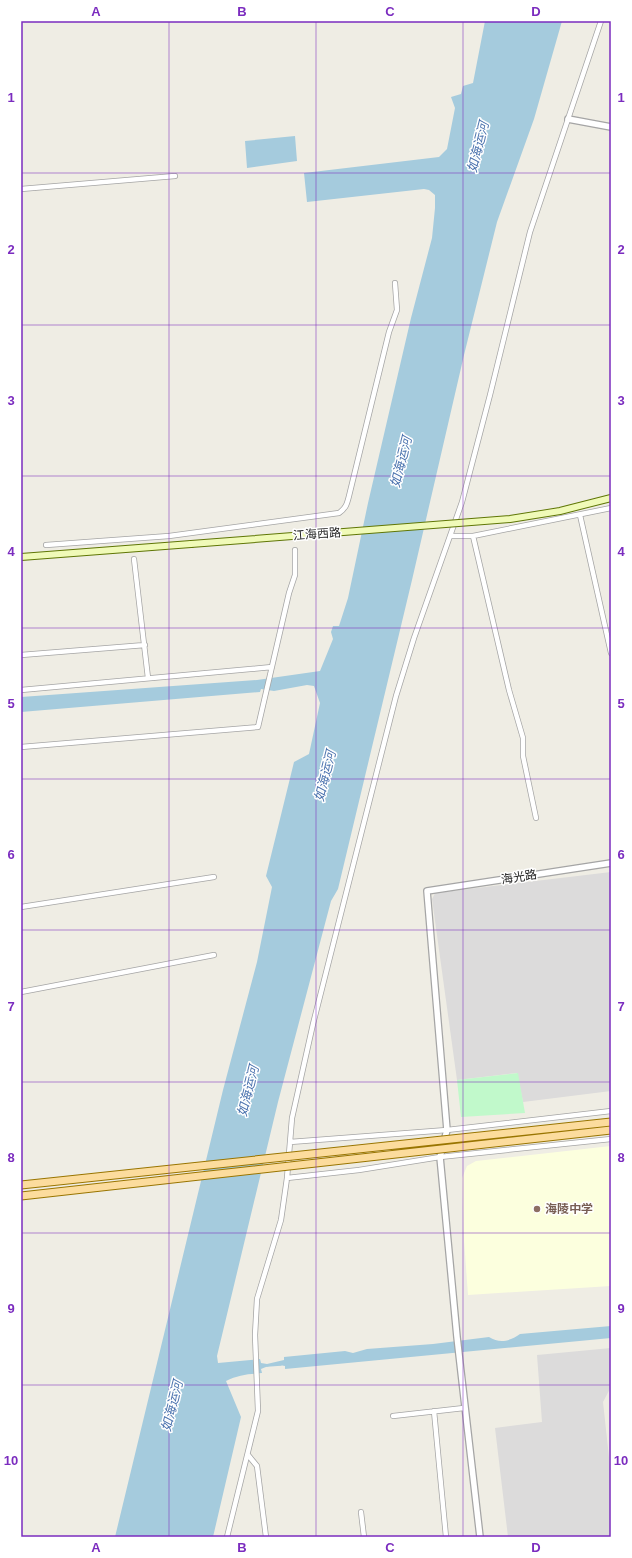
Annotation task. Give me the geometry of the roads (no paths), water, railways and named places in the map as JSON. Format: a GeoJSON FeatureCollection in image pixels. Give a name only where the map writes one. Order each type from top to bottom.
{"type":"FeatureCollection","features":[{"type":"Feature","properties":{"kind":"main road","name":"江海西路"},"geometry":{"type":"LineString","coordinates":[[21,557],[510,519],[560,511],[611,498]]}},
{"type":"Feature","properties":{"kind":"main road"},"geometry":{"type":"LineString","coordinates":[[21,1185],[611,1122]]}},
{"type":"Feature","properties":{"kind":"main road"},"geometry":{"type":"LineString","coordinates":[[21,1196],[611,1130]]}},
{"type":"Feature","properties":{"kind":"street"},"geometry":{"type":"LineString","coordinates":[[227,1537],[258,1411],[255,1335],[257,1299],[280,1220],[287,1178],[292,1118],[313,1024],[396,696],[414,638],[462,502],[530,232],[602,21]]}},
{"type":"Feature","properties":{"kind":"street"},"geometry":{"type":"LineString","coordinates":[[568,119],[611,127]]}},
{"type":"Feature","properties":{"kind":"street"},"geometry":{"type":"LineString","coordinates":[[21,189],[175,176]]}},
{"type":"Feature","properties":{"kind":"street"},"geometry":{"type":"LineString","coordinates":[[46,545],[170,536],[338,513],[343,510],[349,496],[389,332],[397,310],[395,282]]}},
{"type":"Feature","properties":{"kind":"street"},"geometry":{"type":"LineString","coordinates":[[450,536],[473,536],[611,508]]}},
{"type":"Feature","properties":{"kind":"street"},"geometry":{"type":"LineString","coordinates":[[580,515],[611,653]]}},
{"type":"Feature","properties":{"kind":"street"},"geometry":{"type":"LineString","coordinates":[[473,536],[509,690],[523,738],[523,756],[536,818]]}},
{"type":"Feature","properties":{"kind":"street"},"geometry":{"type":"LineString","coordinates":[[21,747],[258,727],[289,593],[295,575],[295,550]]}},
{"type":"Feature","properties":{"kind":"street"},"geometry":{"type":"LineString","coordinates":[[134,559],[148,678]]}},
{"type":"Feature","properties":{"kind":"street"},"geometry":{"type":"LineString","coordinates":[[21,655],[144,645]]}},
{"type":"Feature","properties":{"kind":"street"},"geometry":{"type":"LineString","coordinates":[[21,690],[272,667]]}},
{"type":"Feature","properties":{"kind":"street","name":"海光路"},"geometry":{"type":"LineString","coordinates":[[447,1130],[427,891],[611,863]]}},
{"type":"Feature","properties":{"kind":"street"},"geometry":{"type":"LineString","coordinates":[[21,907],[214,877]]}},
{"type":"Feature","properties":{"kind":"street"},"geometry":{"type":"LineString","coordinates":[[21,992],[214,955]]}},
{"type":"Feature","properties":{"kind":"street"},"geometry":{"type":"LineString","coordinates":[[290,1142],[447,1130],[611,1111]]}},
{"type":"Feature","properties":{"kind":"street"},"geometry":{"type":"LineString","coordinates":[[447,1130],[440,1157],[464,1408],[480,1537]]}},
{"type":"Feature","properties":{"kind":"street"},"geometry":{"type":"LineString","coordinates":[[287,1178],[359,1170],[440,1157],[611,1139]]}},
{"type":"Feature","properties":{"kind":"street"},"geometry":{"type":"LineString","coordinates":[[393,1416],[464,1408]]}},
{"type":"Feature","properties":{"kind":"street"},"geometry":{"type":"LineString","coordinates":[[434,1412],[446,1537]]}},
{"type":"Feature","properties":{"kind":"street"},"geometry":{"type":"LineString","coordinates":[[248,1455],[257,1466],[266,1537]]}},
{"type":"Feature","properties":{"kind":"street"},"geometry":{"type":"LineString","coordinates":[[361,1512],[364,1537]]}},
{"type":"Feature","properties":{"kind":"water","name":"如海运河"},"geometry":{"type":"Polygon","coordinates":[[[485,21],[562,21],[534,119],[497,222],[464,355],[338,889],[331,901],[278,1102],[217,1356],[218,1363],[260,1359],[261,1363],[267,1364],[284,1360],[284,1357],[345,1351],[353,1353],[367,1349],[433,1344],[489,1337],[505,1341],[520,1334],[611,1326],[611,1338],[285,1369],[285,1366],[273,1365],[261,1369],[262,1373],[243,1375],[230,1379],[226,1381],[241,1417],[213,1537],[115,1537],[223,1090],[257,962],[272,887],[266,876],[294,762],[309,754],[320,703],[314,686],[307,685],[274,691],[261,689],[260,692],[21,712],[21,697],[257,680],[320,671],[333,639],[331,632],[333,626],[339,626],[348,598],[368,503],[411,318],[432,238],[435,195],[429,190],[424,189],[307,202],[304,173],[439,157],[447,149],[455,108],[451,97],[461,94],[463,86],[473,83],[485,21]]]}},
{"type":"Feature","properties":{"kind":"water"},"geometry":{"type":"Polygon","coordinates":[[[295,136],[297,161],[247,168],[245,141],[295,136]]]}},
{"type":"Feature","properties":{"kind":"waterway"},"geometry":{"type":"LineString","coordinates":[[267,1366],[281,1365]]}},
{"type":"Feature","properties":{"kind":"place","name":"海陵中学"},"geometry":{"type":"Point","coordinates":[537,1209]}}]}
